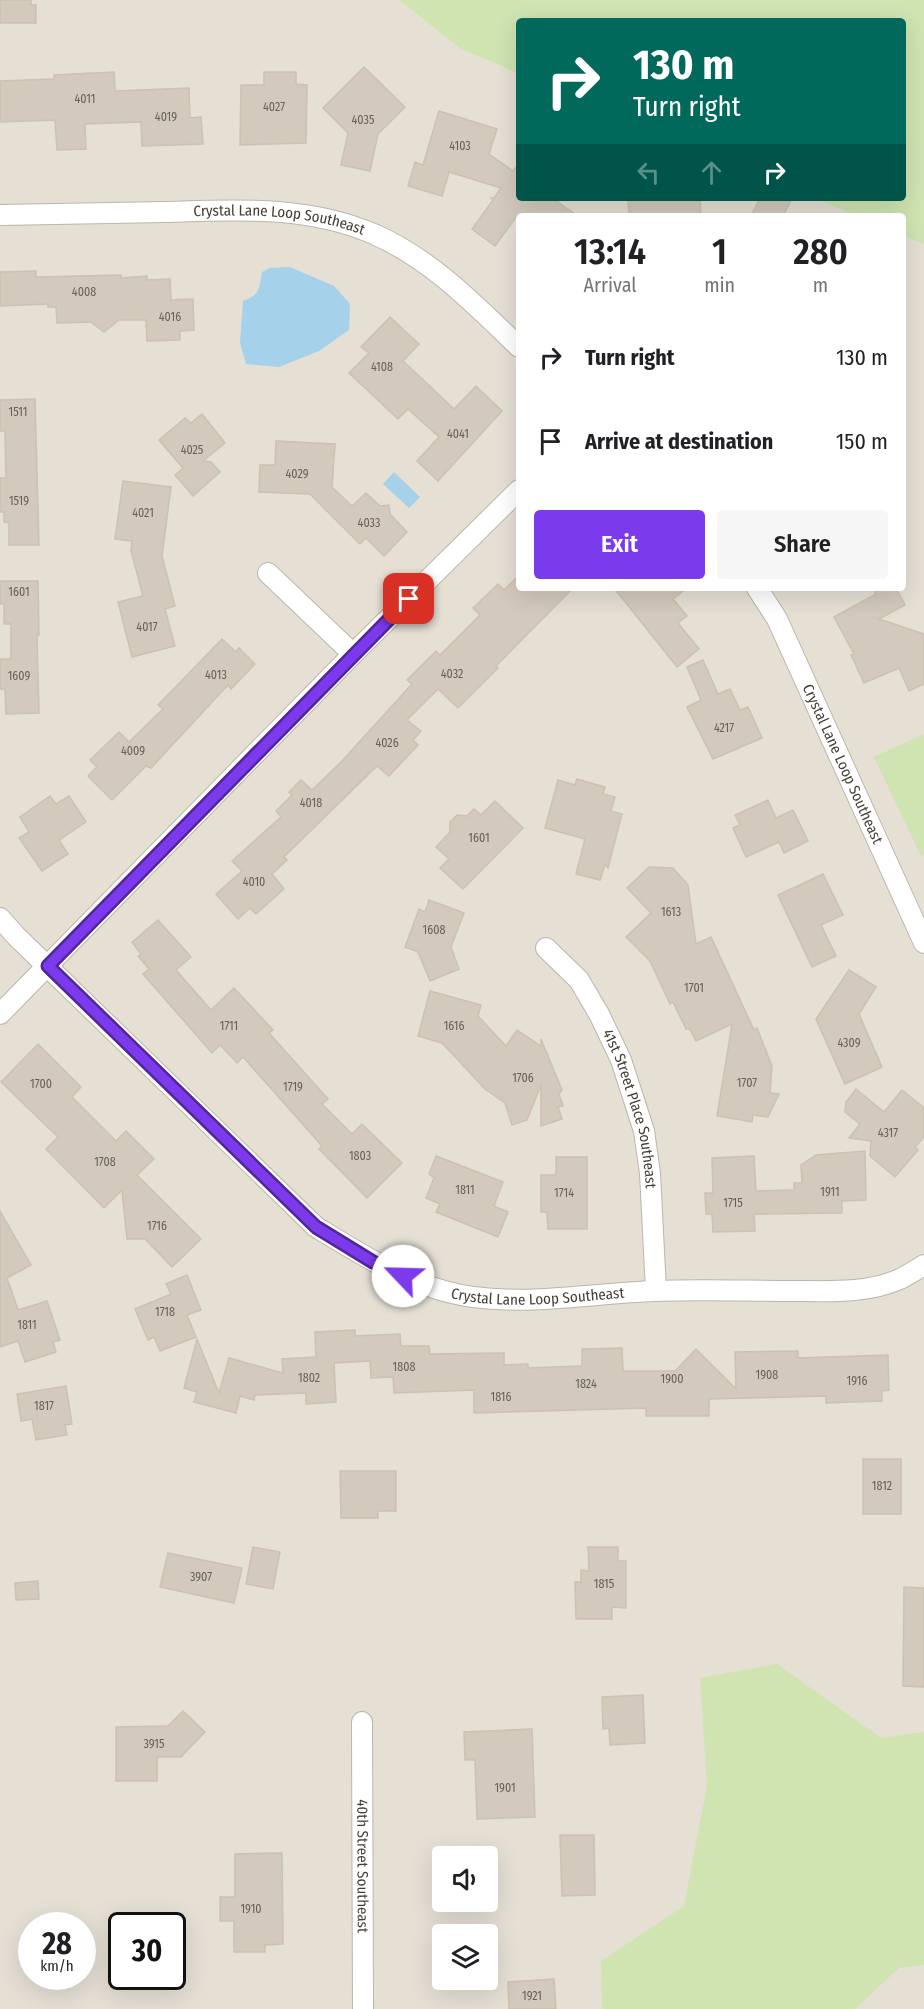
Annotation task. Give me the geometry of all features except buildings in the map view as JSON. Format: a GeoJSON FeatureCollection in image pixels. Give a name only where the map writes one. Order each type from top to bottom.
{"type":"FeatureCollection","features":[{"type":"Feature","properties":{"kind":"street","name":"Crystal Lane Loop Southeast"},"geometry":{"type":"LineString","coordinates":[[0,215],[239,210],[301,213],[327,217],[377,236],[432,267],[516,344]]}},
{"type":"Feature","properties":{"kind":"street"},"geometry":{"type":"LineString","coordinates":[[0,1014],[353,654],[516,493]]}},
{"type":"Feature","properties":{"kind":"street"},"geometry":{"type":"LineString","coordinates":[[268,573],[353,654]]}},
{"type":"Feature","properties":{"kind":"street","name":"Crystal Lane Loop Southeast"},"geometry":{"type":"LineString","coordinates":[[759,591],[777,619],[924,943]]}},
{"type":"Feature","properties":{"kind":"street","name":"Crystal Lane Loop Southeast"},"geometry":{"type":"LineString","coordinates":[[0,918],[316,1227],[373,1262],[437,1289],[473,1297],[537,1299],[656,1291],[839,1291],[873,1287],[899,1279],[924,1265]]}},
{"type":"Feature","properties":{"kind":"street","name":"41st Street Place Southeast"},"geometry":{"type":"LineString","coordinates":[[546,948],[579,980],[599,1014],[621,1060],[644,1131],[650,1173],[656,1291]]}},
{"type":"Feature","properties":{"kind":"street","name":"40th Street Southeast"},"geometry":{"type":"LineString","coordinates":[[362,1722],[363,2009]]}},
{"type":"Feature","properties":{"kind":"shaded area"},"geometry":{"type":"Polygon","coordinates":[[[0,0],[399,0],[459,48],[516,73],[516,201],[821,201],[850,213],[516,213],[516,591],[906,591],[906,237],[924,244],[924,2009],[0,2009],[0,0]]]}},
{"type":"Feature","properties":{"kind":"green space"},"geometry":{"type":"Polygon","coordinates":[[[399,0],[924,0],[924,244],[906,237],[906,213],[850,213],[821,201],[906,201],[906,18],[516,18],[516,73],[459,48],[399,0]]]}},
{"type":"Feature","properties":{"kind":"green space"},"geometry":{"type":"Polygon","coordinates":[[[924,734],[924,855],[921,856],[874,757],[924,734]]]}},
{"type":"Feature","properties":{"kind":"green space"},"geometry":{"type":"Polygon","coordinates":[[[777,1664],[881,1738],[924,1732],[924,1965],[899,1968],[855,2009],[602,2009],[601,1961],[684,1906],[707,1786],[700,1678],[777,1664]]]}},
{"type":"Feature","properties":{"kind":"water"},"geometry":{"type":"Polygon","coordinates":[[[290,267],[334,286],[350,304],[349,330],[319,351],[279,367],[246,364],[240,343],[243,301],[258,291],[262,272],[270,268],[290,267]]]}},
{"type":"Feature","properties":{"kind":"water"},"geometry":{"type":"Polygon","coordinates":[[[394,472],[420,497],[409,508],[383,484],[394,472]]]}},
{"type":"Feature","properties":{"kind":"route"},"geometry":{"type":"LineString","coordinates":[[403,1276],[373,1262],[316,1227],[48,966],[409,599]]}}]}
